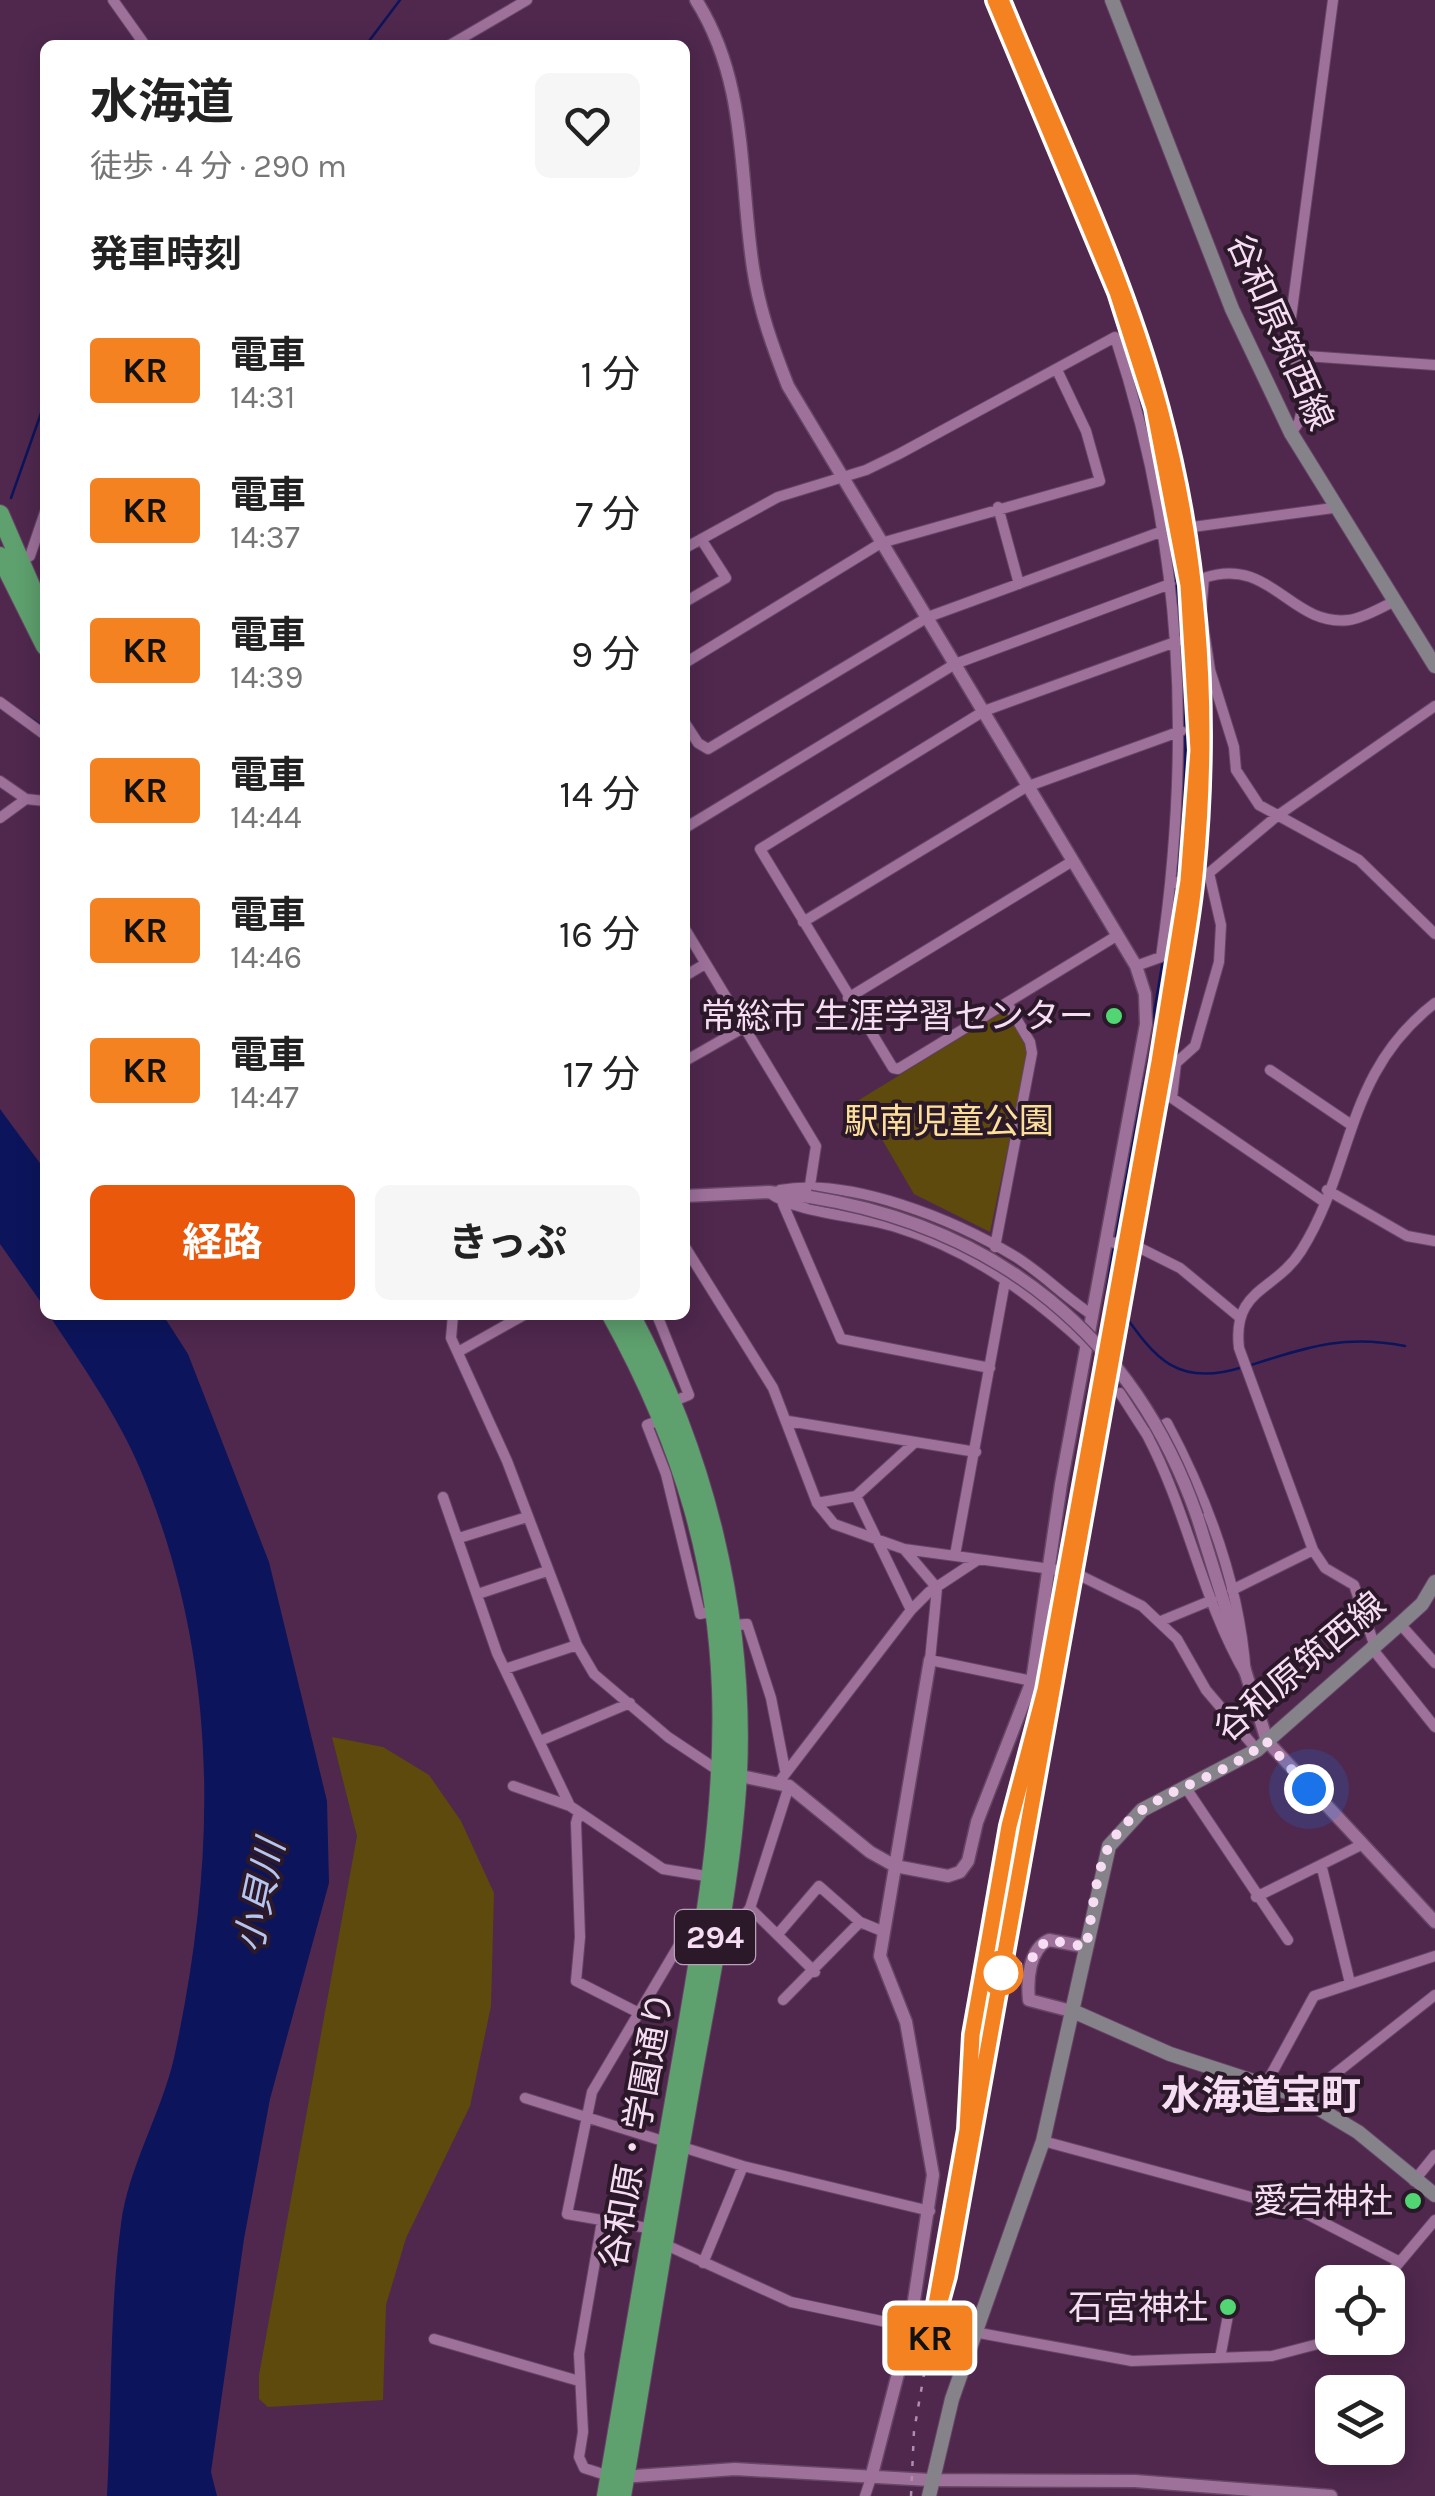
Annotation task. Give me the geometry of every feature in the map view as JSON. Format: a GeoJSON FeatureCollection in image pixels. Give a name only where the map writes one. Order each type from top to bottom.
{"type":"FeatureCollection","features":[{"type":"Feature","properties":{"kind":"highway"},"geometry":{"type":"LineString","coordinates":[[0,514],[5,560],[40,635]]}},
{"type":"Feature","properties":{"kind":"highway"},"geometry":{"type":"LineString","coordinates":[[5,560],[40,611]]}},
{"type":"Feature","properties":{"kind":"highway","name":"谷和原・学園通り"},"geometry":{"type":"LineString","coordinates":[[614,1320],[668,1410]]}},
{"type":"Feature","properties":{"kind":"highway","name":"谷和原・学園通り"},"geometry":{"type":"LineString","coordinates":[[606,2496],[619,2483],[712,1924],[730,1774],[716,1610],[668,1410],[632,1320]]}},
{"type":"Feature","properties":{"kind":"highway","name":"谷和原・学園通り"},"geometry":{"type":"LineString","coordinates":[[696,1521],[732,1625],[739,1716],[712,1877],[712,1924]]}},
{"type":"Feature","properties":{"kind":"main road","name":"谷和原筑西線"},"geometry":{"type":"LineString","coordinates":[[1112,0],[1232,309],[1290,433],[1333,508],[1435,666]]}},
{"type":"Feature","properties":{"kind":"main road","name":"谷和原筑西線"},"geometry":{"type":"LineString","coordinates":[[929,2488],[974,2332],[1043,2141],[1075,2012],[1102,1865],[1116,1835],[1142,1810],[1262,1746],[1400,1624],[1434,1587]]}},
{"type":"Feature","properties":{"kind":"main road"},"geometry":{"type":"LineString","coordinates":[[1075,2012],[1170,2054],[1267,2082],[1313,2104],[1358,2132],[1435,2196]]}},
{"type":"Feature","properties":{"kind":"street"},"geometry":{"type":"LineString","coordinates":[[114,0],[142,40]]}},
{"type":"Feature","properties":{"kind":"street"},"geometry":{"type":"LineString","coordinates":[[458,40],[526,0]]}},
{"type":"Feature","properties":{"kind":"street"},"geometry":{"type":"LineString","coordinates":[[453,1320],[451,1338],[577,1645],[594,1674],[668,1738],[730,1774],[784,1779],[870,1852],[896,1866],[939,1876],[955,1874],[965,1866],[1032,1680],[1047,1568],[1091,1314],[1146,1024],[1136,966],[788,386],[767,328],[753,267],[731,75],[696,0]]}},
{"type":"Feature","properties":{"kind":"street"},"geometry":{"type":"LineString","coordinates":[[1290,433],[1300,422],[1303,405],[1292,356],[1294,293],[1332,0]]}},
{"type":"Feature","properties":{"kind":"street"},"geometry":{"type":"LineString","coordinates":[[690,545],[778,497],[899,454],[1115,337],[1139,410],[1164,531],[1178,640],[1181,731],[1172,884],[1161,957],[1136,966]]}},
{"type":"Feature","properties":{"kind":"street"},"geometry":{"type":"LineString","coordinates":[[1292,356],[1435,365]]}},
{"type":"Feature","properties":{"kind":"street"},"geometry":{"type":"LineString","coordinates":[[690,660],[882,543],[1100,481],[1086,430],[1056,370]]}},
{"type":"Feature","properties":{"kind":"street"},"geometry":{"type":"LineString","coordinates":[[998,508],[1018,584]]}},
{"type":"Feature","properties":{"kind":"street"},"geometry":{"type":"LineString","coordinates":[[690,731],[708,749],[928,618],[1164,531],[1333,508]]}},
{"type":"Feature","properties":{"kind":"street"},"geometry":{"type":"LineString","coordinates":[[5,560],[30,556],[40,527]]}},
{"type":"Feature","properties":{"kind":"street"},"geometry":{"type":"LineString","coordinates":[[690,599],[726,578],[701,539]]}},
{"type":"Feature","properties":{"kind":"street"},"geometry":{"type":"LineString","coordinates":[[1393,602],[1349,620],[1334,619],[1304,609],[1260,578],[1225,571],[1204,578],[1200,612],[1210,670],[1234,747],[1236,770],[1259,805],[1360,860],[1435,934]]}},
{"type":"Feature","properties":{"kind":"street"},"geometry":{"type":"LineString","coordinates":[[690,825],[954,664],[1170,584]]}},
{"type":"Feature","properties":{"kind":"street"},"geometry":{"type":"LineString","coordinates":[[1118,935],[893,1068],[760,849],[984,711],[1178,640]]}},
{"type":"Feature","properties":{"kind":"street"},"geometry":{"type":"LineString","coordinates":[[0,702],[40,731]]}},
{"type":"Feature","properties":{"kind":"street"},"geometry":{"type":"LineString","coordinates":[[1172,884],[1209,873],[1276,816],[1435,706]]}},
{"type":"Feature","properties":{"kind":"street"},"geometry":{"type":"LineString","coordinates":[[803,922],[1026,786],[1181,731]]}},
{"type":"Feature","properties":{"kind":"street"},"geometry":{"type":"LineString","coordinates":[[0,781],[26,799],[40,800]]}},
{"type":"Feature","properties":{"kind":"street"},"geometry":{"type":"LineString","coordinates":[[0,818],[26,799]]}},
{"type":"Feature","properties":{"kind":"street"},"geometry":{"type":"LineString","coordinates":[[848,998],[1071,862]]}},
{"type":"Feature","properties":{"kind":"street"},"geometry":{"type":"LineString","coordinates":[[1209,873],[1221,925],[1219,962],[1195,1046],[1176,1062],[1172,1098],[1325,1195],[1407,1236],[1435,1241]]}},
{"type":"Feature","properties":{"kind":"street"},"geometry":{"type":"LineString","coordinates":[[690,938],[816,1146],[810,1191]]}},
{"type":"Feature","properties":{"kind":"street"},"geometry":{"type":"LineString","coordinates":[[690,973],[705,964]]}},
{"type":"Feature","properties":{"kind":"street"},"geometry":{"type":"LineString","coordinates":[[955,1555],[1008,1280],[999,1249],[1032,1054],[1030,1042],[1007,1003]]}},
{"type":"Feature","properties":{"kind":"street"},"geometry":{"type":"LineString","coordinates":[[1435,1003],[1389,1048],[1350,1124],[1301,1251],[1249,1299],[1238,1316],[1239,1348],[1313,1550],[1325,1568],[1354,1585],[1372,1645],[1435,1726]]}},
{"type":"Feature","properties":{"kind":"street"},"geometry":{"type":"LineString","coordinates":[[690,1058],[743,1028]]}},
{"type":"Feature","properties":{"kind":"street"},"geometry":{"type":"LineString","coordinates":[[1270,1070],[1350,1124]]}},
{"type":"Feature","properties":{"kind":"street"},"geometry":{"type":"LineString","coordinates":[[810,1191],[944,1234],[999,1263],[1045,1295],[1092,1339],[1135,1390],[1170,1450],[1197,1516],[1246,1675],[1262,1746]]}},
{"type":"Feature","properties":{"kind":"street"},"geometry":{"type":"LineString","coordinates":[[690,1196],[810,1191],[916,1210],[999,1249],[1091,1314]]}},
{"type":"Feature","properties":{"kind":"street"},"geometry":{"type":"LineString","coordinates":[[769,1192],[783,1204],[841,1339],[990,1368]]}},
{"type":"Feature","properties":{"kind":"street"},"geometry":{"type":"LineString","coordinates":[[783,1204],[860,1217],[912,1232],[970,1257],[1008,1280],[1086,1346]]}},
{"type":"Feature","properties":{"kind":"street"},"geometry":{"type":"LineString","coordinates":[[1104,1241],[1138,1247],[1180,1268],[1238,1316]]}},
{"type":"Feature","properties":{"kind":"street"},"geometry":{"type":"LineString","coordinates":[[690,1255],[774,1388],[817,1503],[834,1524],[904,1549],[1079,1574],[1142,1606],[1177,1638],[1206,1690],[1435,1922]]}},
{"type":"Feature","properties":{"kind":"street"},"geometry":{"type":"LineString","coordinates":[[458,1352],[515,1320]]}},
{"type":"Feature","properties":{"kind":"street"},"geometry":{"type":"LineString","coordinates":[[659,1320],[689,1395],[646,1426],[696,1521]]}},
{"type":"Feature","properties":{"kind":"street"},"geometry":{"type":"LineString","coordinates":[[1120,1393],[1147,1434],[1187,1521],[1223,1636],[1246,1675]]}},
{"type":"Feature","properties":{"kind":"street"},"geometry":{"type":"LineString","coordinates":[[788,1421],[976,1452]]}},
{"type":"Feature","properties":{"kind":"street"},"geometry":{"type":"LineString","coordinates":[[1147,1434],[1168,1422],[1204,1500],[1243,1634],[1246,1675]]}},
{"type":"Feature","properties":{"kind":"street"},"geometry":{"type":"LineString","coordinates":[[817,1503],[856,1496],[913,1444]]}},
{"type":"Feature","properties":{"kind":"street"},"geometry":{"type":"LineString","coordinates":[[856,1496],[911,1610]]}},
{"type":"Feature","properties":{"kind":"street"},"geometry":{"type":"LineString","coordinates":[[443,1497],[506,1670],[574,1809],[580,1937],[576,1980],[637,2012]]}},
{"type":"Feature","properties":{"kind":"street"},"geometry":{"type":"LineString","coordinates":[[458,1538],[527,1517]]}},
{"type":"Feature","properties":{"kind":"street"},"geometry":{"type":"LineString","coordinates":[[865,2496],[910,2327],[930,2211],[930,2153],[906,2022],[884,1975],[882,1931],[930,1660],[937,1588],[904,1549]]}},
{"type":"Feature","properties":{"kind":"street"},"geometry":{"type":"LineString","coordinates":[[1232,1590],[1313,1550]]}},
{"type":"Feature","properties":{"kind":"street"},"geometry":{"type":"LineString","coordinates":[[910,2327],[791,2302],[703,2264],[659,2236],[567,2214],[592,2092],[692,1923],[733,1930],[750,1908],[784,1779],[911,1610],[976,1561]]}},
{"type":"Feature","properties":{"kind":"street"},"geometry":{"type":"LineString","coordinates":[[478,1594],[547,1571]]}},
{"type":"Feature","properties":{"kind":"street"},"geometry":{"type":"LineString","coordinates":[[1161,1621],[1212,1600]]}},
{"type":"Feature","properties":{"kind":"street"},"geometry":{"type":"LineString","coordinates":[[732,1625],[747,1624],[770,1698],[784,1779]]}},
{"type":"Feature","properties":{"kind":"street"},"geometry":{"type":"LineString","coordinates":[[1400,1624],[1435,1662]]}},
{"type":"Feature","properties":{"kind":"street"},"geometry":{"type":"LineString","coordinates":[[506,1670],[577,1645]]}},
{"type":"Feature","properties":{"kind":"street"},"geometry":{"type":"LineString","coordinates":[[930,1660],[1032,1680]]}},
{"type":"Feature","properties":{"kind":"street"},"geometry":{"type":"LineString","coordinates":[[540,1741],[630,1703]]}},
{"type":"Feature","properties":{"kind":"street"},"geometry":{"type":"LineString","coordinates":[[513,1786],[574,1809],[663,1869],[712,1877]]}},
{"type":"Feature","properties":{"kind":"street"},"geometry":{"type":"LineString","coordinates":[[1186,1788],[1288,1940]]}},
{"type":"Feature","properties":{"kind":"street"},"geometry":{"type":"LineString","coordinates":[[1256,1897],[1322,1868],[1361,1845]]}},
{"type":"Feature","properties":{"kind":"street"},"geometry":{"type":"LineString","coordinates":[[1322,1868],[1350,1983]]}},
{"type":"Feature","properties":{"kind":"street"},"geometry":{"type":"LineString","coordinates":[[778,1934],[819,1886],[860,1922],[882,1931]]}},
{"type":"Feature","properties":{"kind":"street"},"geometry":{"type":"LineString","coordinates":[[750,1908],[815,1972]]}},
{"type":"Feature","properties":{"kind":"street"},"geometry":{"type":"LineString","coordinates":[[784,2000],[860,1922]]}},
{"type":"Feature","properties":{"kind":"street"},"geometry":{"type":"LineString","coordinates":[[1075,2012],[1028,2000],[1032,1959],[1036,1948],[1050,1940],[1086,1947]]}},
{"type":"Feature","properties":{"kind":"street"},"geometry":{"type":"LineString","coordinates":[[1267,2082],[1314,1996],[1435,1956]]}},
{"type":"Feature","properties":{"kind":"street"},"geometry":{"type":"LineString","coordinates":[[1313,2104],[1326,2081],[1435,1995]]}},
{"type":"Feature","properties":{"kind":"street"},"geometry":{"type":"LineString","coordinates":[[526,2098],[744,2166],[930,2211]]}},
{"type":"Feature","properties":{"kind":"street"},"geometry":{"type":"LineString","coordinates":[[1043,2141],[1283,2205],[1398,2261]]}},
{"type":"Feature","properties":{"kind":"street"},"geometry":{"type":"LineString","coordinates":[[1414,2182],[1435,2155]]}},
{"type":"Feature","properties":{"kind":"street"},"geometry":{"type":"LineString","coordinates":[[703,2264],[744,2166]]}},
{"type":"Feature","properties":{"kind":"street"},"geometry":{"type":"LineString","coordinates":[[1395,2265],[1435,2220]]}},
{"type":"Feature","properties":{"kind":"street"},"geometry":{"type":"LineString","coordinates":[[602,2221],[579,2354],[580,2464],[619,2483],[735,2469],[871,2478],[929,2488],[1104,2481],[1329,2496]]}},
{"type":"Feature","properties":{"kind":"street"},"geometry":{"type":"LineString","coordinates":[[1220,2358],[1229,2310]]}},
{"type":"Feature","properties":{"kind":"street"},"geometry":{"type":"LineString","coordinates":[[974,2332],[1107,2360],[1284,2354],[1315,2345]]}},
{"type":"Feature","properties":{"kind":"street"},"geometry":{"type":"LineString","coordinates":[[434,2339],[579,2381]]}},
{"type":"Feature","properties":{"kind":"street"},"geometry":{"type":"LineString","coordinates":[[1103,2496],[1104,2481]]}},
{"type":"Feature","properties":{"kind":"green space","name":"駅南児童公園"},"geometry":{"type":"Polygon","coordinates":[[[1001,1013],[1008,1015],[1028,1048],[990,1232],[914,1194],[859,1100],[1001,1013]]]}},
{"type":"Feature","properties":{"kind":"green space"},"geometry":{"type":"Polygon","coordinates":[[[332,1737],[383,1747],[429,1775],[461,1821],[494,1893],[491,2006],[470,2106],[406,2238],[386,2305],[383,2400],[268,2407],[259,2399],[259,2375],[357,1836],[332,1737]]]}},
{"type":"Feature","properties":{"kind":"water"},"geometry":{"type":"Polygon","coordinates":[[[0,1109],[40,1163],[40,1301],[0,1244],[0,1109]]]}},
{"type":"Feature","properties":{"kind":"water","name":"小貝川"},"geometry":{"type":"Polygon","coordinates":[[[52,1320],[166,1320],[188,1354],[269,1562],[327,1801],[329,1883],[270,2099],[244,2239],[211,2472],[217,2496],[107,2496],[121,2224],[130,2182],[174,2058],[188,1984],[204,1835],[204,1762],[186,1616],[167,1543],[141,1471],[99,1391],[52,1320]]]}},
{"type":"Feature","properties":{"kind":"waterway"},"geometry":{"type":"LineString","coordinates":[[370,40],[400,0]]}},
{"type":"Feature","properties":{"kind":"waterway"},"geometry":{"type":"LineString","coordinates":[[1128,353],[1169,521]]}},
{"type":"Feature","properties":{"kind":"waterway"},"geometry":{"type":"LineString","coordinates":[[11,498],[40,416]]}},
{"type":"Feature","properties":{"kind":"waterway"},"geometry":{"type":"LineString","coordinates":[[1171,540],[1186,747],[1177,871]]}},
{"type":"Feature","properties":{"kind":"waterway"},"geometry":{"type":"LineString","coordinates":[[26,715],[40,725]]}},
{"type":"Feature","properties":{"kind":"waterway"},"geometry":{"type":"LineString","coordinates":[[1152,1025],[1163,959]]}},
{"type":"Feature","properties":{"kind":"waterway"},"geometry":{"type":"LineString","coordinates":[[1116,1237],[1146,1057]]}},
{"type":"Feature","properties":{"kind":"waterway"},"geometry":{"type":"LineString","coordinates":[[1114,1245],[1107,1291],[1147,1345],[1177,1368],[1195,1373],[1243,1367]]}},
{"type":"Feature","properties":{"kind":"waterway"},"geometry":{"type":"LineString","coordinates":[[1251,1365],[1345,1342],[1405,1346]]}},
{"type":"Feature","properties":{"kind":"railway"},"geometry":{"type":"LineString","coordinates":[[911,2496],[914,2431],[967,2130],[974,2024],[1009,1826],[1045,1691],[1159,1061],[1188,881],[1197,750],[1188,585],[1155,408],[1117,292],[995,0]]}},
{"type":"Feature","properties":{"kind":"railway"},"geometry":{"type":"LineString","coordinates":[[981,2083],[1038,1763]]}},
{"type":"Feature","properties":{"kind":"train","name":"KR"},"geometry":{"type":"LineString","coordinates":[[995,0],[1117,292],[1154,408],[1170,471],[1188,585],[1198,750],[1188,881],[1159,1062],[1045,1690],[1009,1826],[972,2035],[967,2130],[930,2338],[947,2276],[1165,1062],[1195,878],[1200,816],[1202,697],[1194,586],[1160,408],[1122,292],[1001,0]]}},
{"type":"Feature","properties":{"kind":"place","name":"常総市 生涯学習センター"},"geometry":{"type":"Point","coordinates":[1114,1016]}},
{"type":"Feature","properties":{"kind":"place","name":"愛宕神社"},"geometry":{"type":"Point","coordinates":[1413,2201]}},
{"type":"Feature","properties":{"kind":"place","name":"石宮神社"},"geometry":{"type":"Point","coordinates":[1228,2307]}},
{"type":"Feature","properties":{"kind":"district","name":"水海道宝町"},"geometry":{"type":"Point","coordinates":[1261,2095]}},
{"type":"Feature","properties":{"kind":"route"},"geometry":{"type":"LineString","coordinates":[[1001,1973],[1032,1959],[1043,1942],[1086,1947],[1104,1856],[1116,1835],[1142,1810],[1234,1764],[1266,1741],[1309,1789]]}}]}
